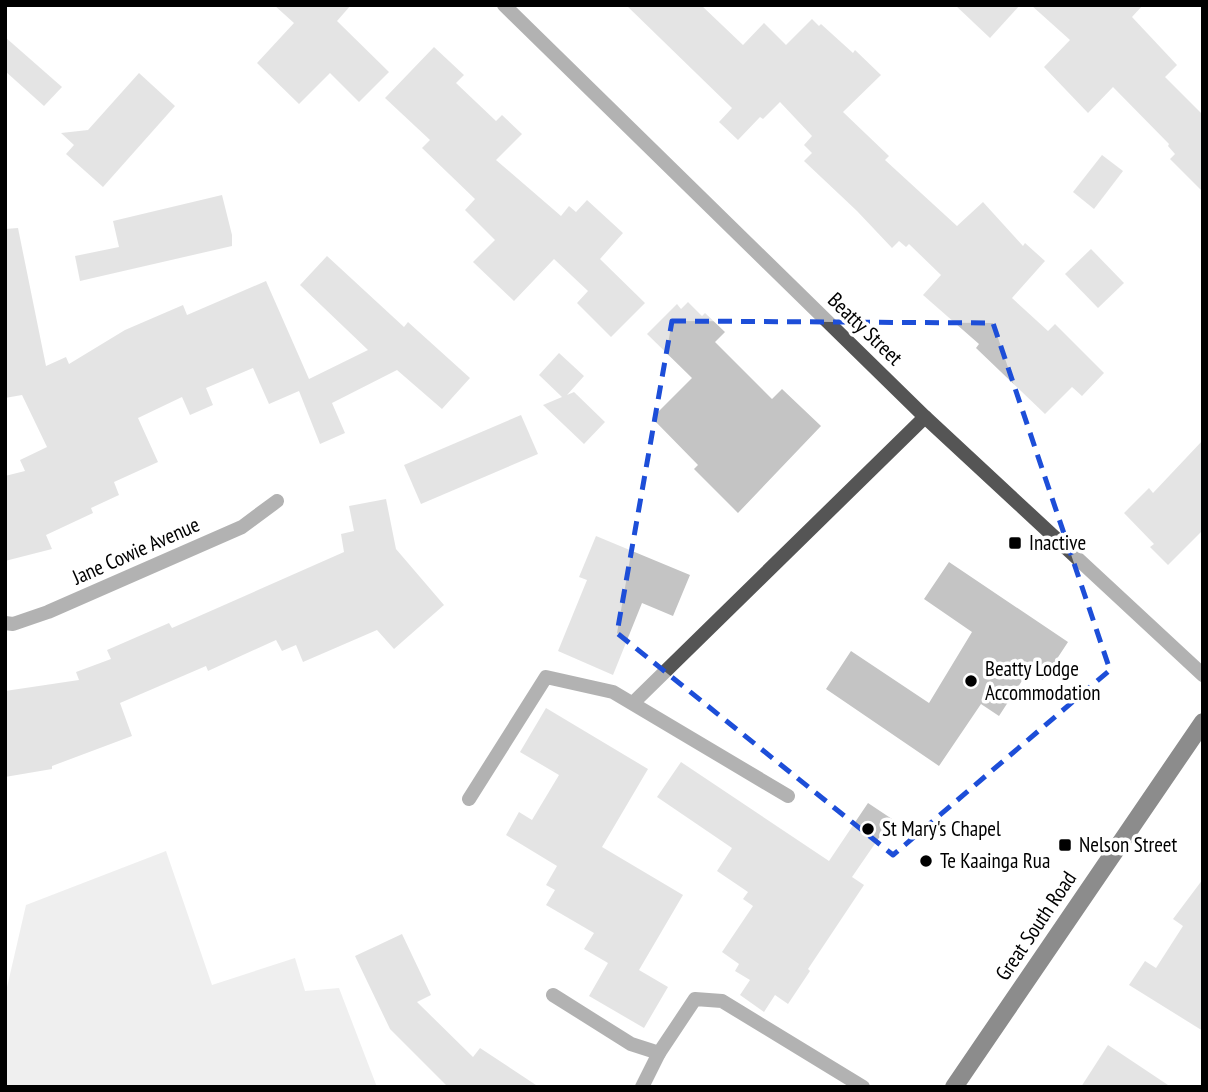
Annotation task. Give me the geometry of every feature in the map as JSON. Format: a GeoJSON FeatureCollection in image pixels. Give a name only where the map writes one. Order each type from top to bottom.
{"type":"FeatureCollection","features":[{"type":"Feature","properties":{"kind":"main road","name":"Great South Road"},"geometry":{"type":"LineString","coordinates":[[954,1087],[1203,722]]}},
{"type":"Feature","properties":{"kind":"street","name":"Beatty Street"},"geometry":{"type":"LineString","coordinates":[[504,5],[925,417],[1203,675]]}},
{"type":"Feature","properties":{"kind":"street"},"geometry":{"type":"LineString","coordinates":[[634,702],[925,417]]}},
{"type":"Feature","properties":{"kind":"street","name":"Jane Cowie Avenue"},"geometry":{"type":"LineString","coordinates":[[5,623],[13,624],[48,612],[242,527],[277,501]]}},
{"type":"Feature","properties":{"kind":"street"},"geometry":{"type":"LineString","coordinates":[[469,799],[547,677],[613,692],[634,702],[788,796]]}},
{"type":"Feature","properties":{"kind":"street"},"geometry":{"type":"LineString","coordinates":[[553,995],[631,1044],[659,1053]]}},
{"type":"Feature","properties":{"kind":"street"},"geometry":{"type":"LineString","coordinates":[[642,1087],[659,1053],[695,999],[722,1001],[863,1087]]}},
{"type":"Feature","properties":{"kind":"highlighted area"},"geometry":{"type":"Polygon","coordinates":[[[672,321],[993,323],[1110,670],[893,855],[617,633],[672,321]]]}},
{"type":"Feature","properties":{"kind":"shaded area"},"geometry":{"type":"Polygon","coordinates":[[[166,851],[212,985],[295,958],[305,991],[339,988],[377,1087],[5,1087],[5,996],[26,905],[166,851]]]}},
{"type":"Feature","properties":{"kind":"building"},"geometry":{"type":"Polygon","coordinates":[[[274,5],[351,5],[337,21],[389,72],[359,102],[330,73],[299,104],[257,63],[294,23],[274,5]]]}},
{"type":"Feature","properties":{"kind":"building"},"geometry":{"type":"Polygon","coordinates":[[[626,5],[701,5],[743,45],[764,23],[786,45],[812,19],[853,53],[855,50],[881,75],[843,112],[889,156],[885,160],[957,226],[983,202],[1023,246],[1025,243],[1045,261],[1012,298],[1048,331],[1055,324],[1104,373],[1082,396],[1072,387],[1045,414],[976,348],[979,344],[923,295],[941,275],[909,244],[906,247],[899,241],[892,248],[804,161],[812,153],[804,145],[812,136],[780,102],[763,119],[760,117],[738,140],[719,122],[732,108],[626,5]]]}},
{"type":"Feature","properties":{"kind":"building"},"geometry":{"type":"Polygon","coordinates":[[[955,5],[1020,5],[990,38],[955,5]]]}},
{"type":"Feature","properties":{"kind":"building"},"geometry":{"type":"Polygon","coordinates":[[[1031,5],[1143,5],[1132,17],[1177,65],[1165,77],[1203,115],[1203,192],[1170,159],[1175,154],[1169,144],[1113,87],[1088,113],[1044,67],[1070,40],[1031,5]]]}},
{"type":"Feature","properties":{"kind":"building"},"geometry":{"type":"Polygon","coordinates":[[[5,37],[62,87],[44,106],[5,71],[5,37]]]}},
{"type":"Feature","properties":{"kind":"building"},"geometry":{"type":"Polygon","coordinates":[[[434,47],[464,75],[456,83],[496,121],[502,115],[522,134],[496,160],[561,216],[569,206],[576,212],[587,200],[623,233],[600,259],[645,303],[611,337],[577,303],[588,291],[554,259],[514,301],[473,262],[495,240],[465,210],[475,199],[422,148],[430,140],[385,98],[434,47]]]}},
{"type":"Feature","properties":{"kind":"building"},"geometry":{"type":"Polygon","coordinates":[[[139,73],[175,106],[103,187],[66,154],[74,145],[61,133],[88,130],[139,73]]]}},
{"type":"Feature","properties":{"kind":"building"},"geometry":{"type":"Polygon","coordinates":[[[1102,155],[1123,171],[1094,209],[1073,192],[1102,155]]]}},
{"type":"Feature","properties":{"kind":"building"},"geometry":{"type":"Polygon","coordinates":[[[222,195],[232,235],[232,246],[80,281],[75,256],[119,247],[113,221],[222,195]]]}},
{"type":"Feature","properties":{"kind":"building"},"geometry":{"type":"Polygon","coordinates":[[[18,228],[46,366],[66,357],[69,364],[125,330],[183,305],[187,315],[266,281],[309,379],[368,350],[300,285],[327,256],[404,327],[408,322],[470,378],[442,409],[397,370],[332,403],[345,433],[320,444],[299,391],[269,404],[253,368],[206,388],[213,405],[190,415],[182,397],[138,418],[158,462],[114,482],[119,495],[91,508],[93,513],[46,535],[52,549],[5,561],[5,476],[25,471],[20,460],[47,447],[22,395],[5,398],[5,229],[18,228]]]}},
{"type":"Feature","properties":{"kind":"building"},"geometry":{"type":"Polygon","coordinates":[[[1091,249],[1124,283],[1098,308],[1065,274],[1091,249]]]}},
{"type":"Feature","properties":{"kind":"building"},"geometry":{"type":"Polygon","coordinates":[[[688,302],[702,316],[705,313],[725,332],[715,342],[772,399],[782,389],[821,426],[738,513],[694,469],[698,465],[652,418],[692,378],[647,334],[677,304],[681,309],[688,302]]]}},
{"type":"Feature","properties":{"kind":"building"},"geometry":{"type":"Polygon","coordinates":[[[559,353],[584,376],[567,395],[574,392],[605,422],[584,444],[543,405],[562,397],[539,375],[559,353]]]}},
{"type":"Feature","properties":{"kind":"building"},"geometry":{"type":"Polygon","coordinates":[[[521,415],[538,454],[421,504],[404,465],[521,415]]]}},
{"type":"Feature","properties":{"kind":"building"},"geometry":{"type":"Polygon","coordinates":[[[1203,440],[1203,530],[1168,565],[1150,547],[1154,544],[1124,513],[1149,488],[1153,493],[1203,440]]]}},
{"type":"Feature","properties":{"kind":"building"},"geometry":{"type":"Polygon","coordinates":[[[386,499],[396,549],[444,605],[394,649],[377,630],[303,662],[296,645],[282,651],[276,640],[208,671],[206,666],[120,703],[132,736],[52,766],[52,769],[5,777],[5,691],[79,680],[76,672],[111,659],[107,650],[169,623],[172,628],[344,552],[341,534],[354,531],[349,506],[386,499]]]}},
{"type":"Feature","properties":{"kind":"building"},"geometry":{"type":"Polygon","coordinates":[[[596,536],[690,575],[673,616],[642,603],[613,675],[558,651],[587,580],[579,577],[596,536]]]}},
{"type":"Feature","properties":{"kind":"building"},"geometry":{"type":"Polygon","coordinates":[[[949,562],[1068,642],[1043,680],[1029,670],[999,716],[981,704],[939,766],[826,689],[851,651],[929,703],[972,632],[924,599],[949,562]]]}},
{"type":"Feature","properties":{"kind":"building"},"geometry":{"type":"Polygon","coordinates":[[[546,708],[648,769],[602,847],[683,895],[639,970],[668,987],[644,1028],[589,996],[608,963],[584,949],[594,933],[546,905],[555,890],[546,885],[557,866],[506,835],[519,812],[532,820],[559,775],[520,752],[546,708]]]}},
{"type":"Feature","properties":{"kind":"building"},"geometry":{"type":"Polygon","coordinates":[[[681,762],[829,861],[868,803],[892,819],[852,877],[864,885],[788,1004],[775,995],[764,1012],[740,995],[750,980],[735,971],[739,964],[722,952],[753,906],[743,899],[748,892],[717,871],[732,848],[657,797],[681,762]]]}},
{"type":"Feature","properties":{"kind":"building"},"geometry":{"type":"Polygon","coordinates":[[[1203,879],[1203,1031],[1129,985],[1145,961],[1156,968],[1183,926],[1173,919],[1203,879]]]}},
{"type":"Feature","properties":{"kind":"building"},"geometry":{"type":"Polygon","coordinates":[[[402,934],[431,995],[417,1002],[473,1057],[480,1048],[539,1087],[448,1087],[390,1029],[355,956],[402,934]]]}},
{"type":"Feature","properties":{"kind":"building"},"geometry":{"type":"Polygon","coordinates":[[[1108,1045],[1171,1087],[1081,1087],[1108,1045]]]}},
{"type":"Feature","properties":{"kind":"place","name":"Inactive"},"geometry":{"type":"Point","coordinates":[1015,543]}},
{"type":"Feature","properties":{"kind":"place","name":"Beatty Lodge Accommodation"},"geometry":{"type":"Point","coordinates":[971,681]}},
{"type":"Feature","properties":{"kind":"place","name":"St Mary's Chapel"},"geometry":{"type":"Point","coordinates":[868,829]}},
{"type":"Feature","properties":{"kind":"place","name":"Nelson Street"},"geometry":{"type":"Point","coordinates":[1065,845]}},
{"type":"Feature","properties":{"kind":"place","name":"Te Kaainga Rua"},"geometry":{"type":"Point","coordinates":[926,861]}}]}
